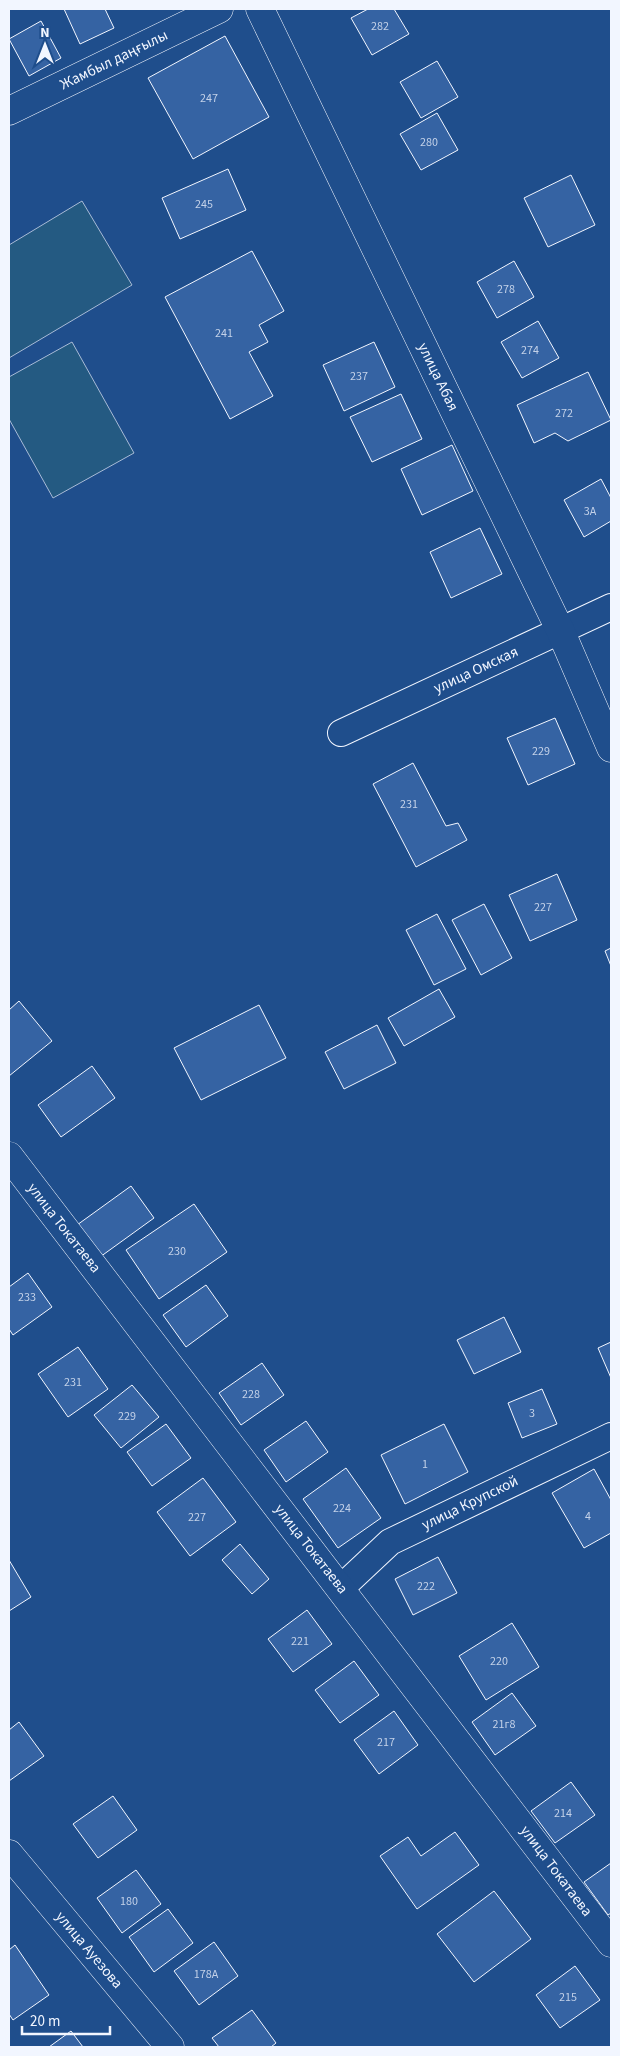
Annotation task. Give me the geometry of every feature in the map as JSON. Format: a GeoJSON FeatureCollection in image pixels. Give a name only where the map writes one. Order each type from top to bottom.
{"type":"FeatureCollection","features":[{"type":"Feature","properties":{"kind":"street","name":"Жамбыл даңғылы"},"geometry":{"type":"LineString","coordinates":[[9,111],[219,9]]}},
{"type":"Feature","properties":{"kind":"street","name":"улица Абая"},"geometry":{"type":"LineString","coordinates":[[260,9],[561,632],[611,748]]}},
{"type":"Feature","properties":{"kind":"street","name":"улица Омская"},"geometry":{"type":"LineString","coordinates":[[341,733],[561,632],[611,607]]}},
{"type":"Feature","properties":{"kind":"street","name":"улица Токатаева"},"geometry":{"type":"LineString","coordinates":[[9,1156],[611,1943]]}},
{"type":"Feature","properties":{"kind":"street","name":"улица Крупской"},"geometry":{"type":"LineString","coordinates":[[341,1588],[390,1542],[611,1436]]}},
{"type":"Feature","properties":{"kind":"street","name":"улица Ауезова"},"geometry":{"type":"LineString","coordinates":[[9,1854],[170,2047]]}},
{"type":"Feature","properties":{"kind":"shaded area"},"geometry":{"type":"Polygon","coordinates":[[[82,201],[132,285],[9,358],[9,245],[82,201]]]}},
{"type":"Feature","properties":{"kind":"shaded area"},"geometry":{"type":"Polygon","coordinates":[[[72,342],[134,453],[53,498],[9,419],[9,377],[72,342]]]}},
{"type":"Feature","properties":{"kind":"building"},"geometry":{"type":"Polygon","coordinates":[[[64,9],[105,9],[114,28],[80,44],[64,9]]]}},
{"type":"Feature","properties":{"kind":"building"},"geometry":{"type":"Polygon","coordinates":[[[368,9],[394,9],[409,34],[372,55],[351,18],[368,9]]]}},
{"type":"Feature","properties":{"kind":"building"},"geometry":{"type":"Polygon","coordinates":[[[41,21],[61,58],[29,76],[9,39],[41,21]]]}},
{"type":"Feature","properties":{"kind":"building"},"geometry":{"type":"Polygon","coordinates":[[[225,36],[269,117],[193,159],[148,78],[225,36]]]}},
{"type":"Feature","properties":{"kind":"building"},"geometry":{"type":"Polygon","coordinates":[[[437,61],[458,97],[421,118],[400,82],[437,61]]]}},
{"type":"Feature","properties":{"kind":"building"},"geometry":{"type":"Polygon","coordinates":[[[437,113],[458,150],[421,170],[400,134],[437,113]]]}},
{"type":"Feature","properties":{"kind":"building"},"geometry":{"type":"Polygon","coordinates":[[[228,169],[246,210],[180,239],[162,198],[228,169]]]}},
{"type":"Feature","properties":{"kind":"building"},"geometry":{"type":"Polygon","coordinates":[[[571,175],[595,225],[548,247],[524,198],[571,175]]]}},
{"type":"Feature","properties":{"kind":"building"},"geometry":{"type":"Polygon","coordinates":[[[252,251],[284,311],[259,325],[268,342],[249,352],[273,396],[230,419],[165,297],[252,251]]]}},
{"type":"Feature","properties":{"kind":"building"},"geometry":{"type":"Polygon","coordinates":[[[514,261],[534,297],[497,318],[477,282],[514,261]]]}},
{"type":"Feature","properties":{"kind":"building"},"geometry":{"type":"Polygon","coordinates":[[[538,321],[559,358],[522,378],[501,342],[538,321]]]}},
{"type":"Feature","properties":{"kind":"building"},"geometry":{"type":"Polygon","coordinates":[[[374,342],[395,387],[344,411],[323,365],[374,342]]]}},
{"type":"Feature","properties":{"kind":"building"},"geometry":{"type":"Polygon","coordinates":[[[588,372],[611,420],[568,441],[555,433],[534,443],[517,405],[588,372]]]}},
{"type":"Feature","properties":{"kind":"building"},"geometry":{"type":"Polygon","coordinates":[[[401,394],[422,439],[372,462],[350,417],[401,394]]]}},
{"type":"Feature","properties":{"kind":"building"},"geometry":{"type":"Polygon","coordinates":[[[452,445],[473,491],[422,515],[401,469],[452,445]]]}},
{"type":"Feature","properties":{"kind":"building"},"geometry":{"type":"Polygon","coordinates":[[[601,479],[611,498],[611,521],[584,537],[564,500],[601,479]]]}},
{"type":"Feature","properties":{"kind":"building"},"geometry":{"type":"Polygon","coordinates":[[[480,528],[502,574],[451,598],[430,552],[480,528]]]}},
{"type":"Feature","properties":{"kind":"building"},"geometry":{"type":"Polygon","coordinates":[[[555,718],[575,764],[528,785],[507,738],[555,718]]]}},
{"type":"Feature","properties":{"kind":"building"},"geometry":{"type":"Polygon","coordinates":[[[413,763],[446,826],[458,823],[467,840],[416,867],[373,784],[413,763]]]}},
{"type":"Feature","properties":{"kind":"building"},"geometry":{"type":"Polygon","coordinates":[[[557,874],[577,920],[530,941],[509,895],[557,874]]]}},
{"type":"Feature","properties":{"kind":"building"},"geometry":{"type":"Polygon","coordinates":[[[484,904],[512,958],[481,975],[452,920],[484,904]]]}},
{"type":"Feature","properties":{"kind":"building"},"geometry":{"type":"Polygon","coordinates":[[[437,914],[466,969],[434,985],[406,930],[437,914]]]}},
{"type":"Feature","properties":{"kind":"building"},"geometry":{"type":"Polygon","coordinates":[[[611,948],[611,966],[605,951],[611,948]]]}},
{"type":"Feature","properties":{"kind":"building"},"geometry":{"type":"Polygon","coordinates":[[[439,989],[455,1017],[404,1046],[388,1018],[439,989]]]}},
{"type":"Feature","properties":{"kind":"building"},"geometry":{"type":"Polygon","coordinates":[[[19,1001],[52,1041],[9,1076],[9,1010],[19,1001]]]}},
{"type":"Feature","properties":{"kind":"building"},"geometry":{"type":"Polygon","coordinates":[[[259,1005],[286,1058],[201,1100],[174,1048],[259,1005]]]}},
{"type":"Feature","properties":{"kind":"building"},"geometry":{"type":"Polygon","coordinates":[[[377,1025],[396,1063],[344,1089],[325,1052],[377,1025]]]}},
{"type":"Feature","properties":{"kind":"building"},"geometry":{"type":"Polygon","coordinates":[[[92,1066],[115,1098],[61,1137],[38,1105],[92,1066]]]}},
{"type":"Feature","properties":{"kind":"building"},"geometry":{"type":"Polygon","coordinates":[[[131,1186],[154,1218],[100,1257],[77,1225],[131,1186]]]}},
{"type":"Feature","properties":{"kind":"building"},"geometry":{"type":"Polygon","coordinates":[[[194,1204],[227,1252],[159,1299],[126,1250],[194,1204]]]}},
{"type":"Feature","properties":{"kind":"building"},"geometry":{"type":"Polygon","coordinates":[[[28,1273],[52,1307],[13,1335],[9,1329],[9,1287],[28,1273]]]}},
{"type":"Feature","properties":{"kind":"building"},"geometry":{"type":"Polygon","coordinates":[[[206,1285],[228,1316],[186,1347],[163,1315],[206,1285]]]}},
{"type":"Feature","properties":{"kind":"building"},"geometry":{"type":"Polygon","coordinates":[[[504,1317],[521,1352],[474,1374],[457,1340],[504,1317]]]}},
{"type":"Feature","properties":{"kind":"building"},"geometry":{"type":"Polygon","coordinates":[[[611,1342],[611,1378],[598,1348],[611,1342]]]}},
{"type":"Feature","properties":{"kind":"building"},"geometry":{"type":"Polygon","coordinates":[[[78,1347],[108,1389],[68,1417],[38,1374],[78,1347]]]}},
{"type":"Feature","properties":{"kind":"building"},"geometry":{"type":"Polygon","coordinates":[[[262,1363],[284,1395],[241,1425],[219,1393],[262,1363]]]}},
{"type":"Feature","properties":{"kind":"building"},"geometry":{"type":"Polygon","coordinates":[[[132,1385],[159,1417],[121,1448],[94,1415],[132,1385]]]}},
{"type":"Feature","properties":{"kind":"building"},"geometry":{"type":"Polygon","coordinates":[[[542,1389],[557,1424],[522,1438],[508,1403],[542,1389]]]}},
{"type":"Feature","properties":{"kind":"building"},"geometry":{"type":"Polygon","coordinates":[[[306,1421],[328,1452],[286,1482],[264,1450],[306,1421]]]}},
{"type":"Feature","properties":{"kind":"building"},"geometry":{"type":"Polygon","coordinates":[[[166,1424],[191,1458],[152,1486],[127,1452],[166,1424]]]}},
{"type":"Feature","properties":{"kind":"building"},"geometry":{"type":"Polygon","coordinates":[[[444,1424],[468,1472],[405,1504],[381,1455],[444,1424]]]}},
{"type":"Feature","properties":{"kind":"building"},"geometry":{"type":"Polygon","coordinates":[[[346,1468],[381,1518],[338,1548],[303,1499],[346,1468]]]}},
{"type":"Feature","properties":{"kind":"building"},"geometry":{"type":"Polygon","coordinates":[[[594,1469],[611,1500],[611,1533],[584,1548],[552,1493],[594,1469]]]}},
{"type":"Feature","properties":{"kind":"building"},"geometry":{"type":"Polygon","coordinates":[[[203,1478],[236,1522],[190,1556],[157,1512],[203,1478]]]}},
{"type":"Feature","properties":{"kind":"building"},"geometry":{"type":"Polygon","coordinates":[[[240,1544],[269,1579],[252,1594],[222,1560],[240,1544]]]}},
{"type":"Feature","properties":{"kind":"building"},"geometry":{"type":"Polygon","coordinates":[[[438,1557],[457,1593],[413,1615],[395,1579],[438,1557]]]}},
{"type":"Feature","properties":{"kind":"building"},"geometry":{"type":"Polygon","coordinates":[[[9,1560],[31,1597],[9,1611],[9,1560]]]}},
{"type":"Feature","properties":{"kind":"building"},"geometry":{"type":"Polygon","coordinates":[[[307,1610],[332,1644],[293,1672],[268,1639],[307,1610]]]}},
{"type":"Feature","properties":{"kind":"building"},"geometry":{"type":"Polygon","coordinates":[[[512,1623],[539,1667],[486,1700],[459,1656],[512,1623]]]}},
{"type":"Feature","properties":{"kind":"building"},"geometry":{"type":"Polygon","coordinates":[[[354,1661],[379,1695],[340,1723],[315,1690],[354,1661]]]}},
{"type":"Feature","properties":{"kind":"building"},"geometry":{"type":"Polygon","coordinates":[[[512,1693],[536,1726],[495,1755],[472,1722],[512,1693]]]}},
{"type":"Feature","properties":{"kind":"building"},"geometry":{"type":"Polygon","coordinates":[[[394,1711],[418,1745],[379,1774],[354,1740],[394,1711]]]}},
{"type":"Feature","properties":{"kind":"building"},"geometry":{"type":"Polygon","coordinates":[[[19,1722],[44,1756],[9,1781],[9,1730],[19,1722]]]}},
{"type":"Feature","properties":{"kind":"building"},"geometry":{"type":"Polygon","coordinates":[[[571,1782],[595,1815],[555,1843],[531,1811],[571,1782]]]}},
{"type":"Feature","properties":{"kind":"building"},"geometry":{"type":"Polygon","coordinates":[[[113,1796],[137,1830],[98,1858],[73,1824],[113,1796]]]}},
{"type":"Feature","properties":{"kind":"building"},"geometry":{"type":"Polygon","coordinates":[[[455,1832],[479,1865],[417,1909],[380,1856],[408,1837],[421,1856],[455,1832]]]}},
{"type":"Feature","properties":{"kind":"building"},"geometry":{"type":"Polygon","coordinates":[[[611,1863],[611,1913],[608,1915],[584,1882],[611,1863]]]}},
{"type":"Feature","properties":{"kind":"building"},"geometry":{"type":"Polygon","coordinates":[[[136,1870],[161,1904],[122,1933],[97,1898],[136,1870]]]}},
{"type":"Feature","properties":{"kind":"building"},"geometry":{"type":"Polygon","coordinates":[[[494,1891],[531,1939],[474,1982],[437,1934],[494,1891]]]}},
{"type":"Feature","properties":{"kind":"building"},"geometry":{"type":"Polygon","coordinates":[[[168,1909],[193,1943],[154,1972],[129,1937],[168,1909]]]}},
{"type":"Feature","properties":{"kind":"building"},"geometry":{"type":"Polygon","coordinates":[[[214,1942],[238,1976],[199,2005],[174,1971],[214,1942]]]}},
{"type":"Feature","properties":{"kind":"building"},"geometry":{"type":"Polygon","coordinates":[[[15,1945],[49,1995],[13,2020],[9,2014],[9,1950],[15,1945]]]}},
{"type":"Feature","properties":{"kind":"building"},"geometry":{"type":"Polygon","coordinates":[[[575,1966],[600,2000],[560,2028],[536,1995],[575,1966]]]}},
{"type":"Feature","properties":{"kind":"building"},"geometry":{"type":"Polygon","coordinates":[[[252,2010],[276,2043],[271,2047],[219,2047],[212,2038],[252,2010]]]}},
{"type":"Feature","properties":{"kind":"building"},"geometry":{"type":"Polygon","coordinates":[[[71,2031],[83,2047],[49,2047],[71,2031]]]}}]}
